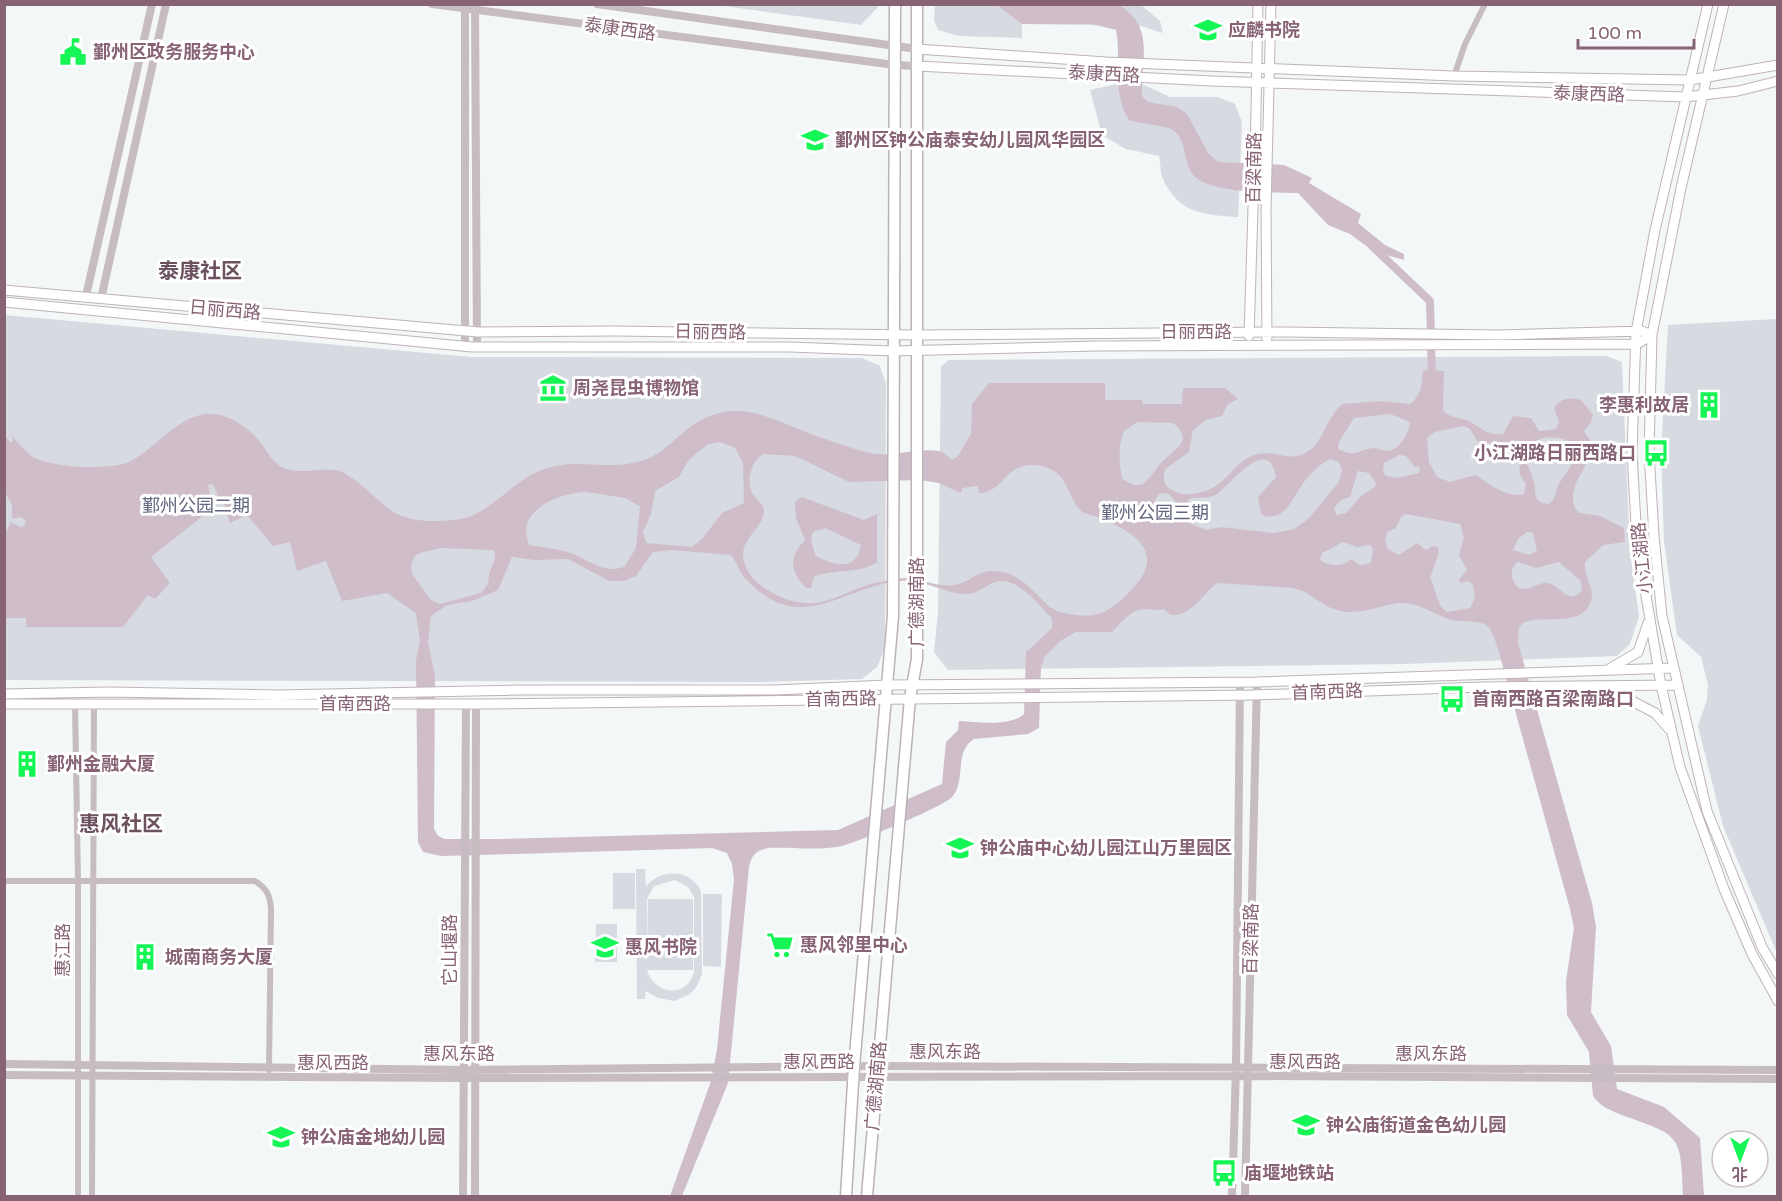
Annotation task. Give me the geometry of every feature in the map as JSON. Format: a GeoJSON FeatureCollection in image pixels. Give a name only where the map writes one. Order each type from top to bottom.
{"type":"FeatureCollection","features":[{"type":"Feature","properties":{"kind":"main road","name":"广德湖南路"},"geometry":{"type":"LineString","coordinates":[[846,1197],[854,1072],[892,615],[895,4]]}},
{"type":"Feature","properties":{"kind":"main road","name":"广德湖南路"},"geometry":{"type":"LineString","coordinates":[[867,1197],[910,698],[917,659],[917,4]]}},
{"type":"Feature","properties":{"kind":"main road","name":"百梁南路"},"geometry":{"type":"LineString","coordinates":[[1249,345],[1258,4]]}},
{"type":"Feature","properties":{"kind":"main road","name":"百梁南路"},"geometry":{"type":"LineString","coordinates":[[1267,345],[1266,209],[1271,4]]}},
{"type":"Feature","properties":{"kind":"main road","name":"小江湖路"},"geometry":{"type":"LineString","coordinates":[[1708,4],[1655,230],[1636,332],[1632,453],[1637,542],[1661,685],[1680,767],[1724,888],[1752,954],[1778,1001]]}},
{"type":"Feature","properties":{"kind":"main road","name":"小江湖路"},"geometry":{"type":"LineString","coordinates":[[1724,4],[1705,78],[1665,261],[1652,335],[1649,452],[1662,616],[1707,811],[1762,947],[1778,974]]}},
{"type":"Feature","properties":{"kind":"main road","name":"泰康西路"},"geometry":{"type":"LineString","coordinates":[[917,49],[1106,62],[1454,76],[1690,80],[1778,65]]}},
{"type":"Feature","properties":{"kind":"main road","name":"泰康西路"},"geometry":{"type":"LineString","coordinates":[[917,66],[1256,82],[1685,98],[1738,91],[1778,81]]}},
{"type":"Feature","properties":{"kind":"main road","name":"日丽西路"},"geometry":{"type":"LineString","coordinates":[[4,290],[478,333],[615,331],[918,335],[1636,332],[1652,335]]}},
{"type":"Feature","properties":{"kind":"main road","name":"日丽西路"},"geometry":{"type":"LineString","coordinates":[[4,302],[477,347],[790,347],[918,351],[1249,345],[1637,344]]}},
{"type":"Feature","properties":{"kind":"main road"},"geometry":{"type":"LineString","coordinates":[[1637,344],[1652,335]]}},
{"type":"Feature","properties":{"kind":"main road"},"geometry":{"type":"LineString","coordinates":[[1605,671],[1638,652],[1649,621]]}},
{"type":"Feature","properties":{"kind":"main road","name":"首南西路"},"geometry":{"type":"LineString","coordinates":[[4,694],[109,692],[278,695],[517,690],[775,690],[887,685],[1257,682],[1673,668]]}},
{"type":"Feature","properties":{"kind":"main road","name":"首南西路"},"geometry":{"type":"LineString","coordinates":[[4,704],[471,704],[1257,695],[1677,685]]}},
{"type":"Feature","properties":{"kind":"main road"},"geometry":{"type":"LineString","coordinates":[[1602,686],[1655,713],[1671,732]]}},
{"type":"Feature","properties":{"kind":"street"},"geometry":{"type":"LineString","coordinates":[[86,296],[152,4]]}},
{"type":"Feature","properties":{"kind":"street"},"geometry":{"type":"LineString","coordinates":[[101,299],[166,4]]}},
{"type":"Feature","properties":{"kind":"street","name":"泰康西路"},"geometry":{"type":"LineString","coordinates":[[432,4],[475,7],[895,65],[917,66]]}},
{"type":"Feature","properties":{"kind":"street","name":"泰康西路"},"geometry":{"type":"LineString","coordinates":[[597,4],[917,49]]}},
{"type":"Feature","properties":{"kind":"street"},"geometry":{"type":"LineString","coordinates":[[1454,76],[1465,44],[1485,4]]}},
{"type":"Feature","properties":{"kind":"street"},"geometry":{"type":"LineString","coordinates":[[465,7],[463,232],[465,346]]}},
{"type":"Feature","properties":{"kind":"street"},"geometry":{"type":"LineString","coordinates":[[475,7],[477,347]]}},
{"type":"Feature","properties":{"kind":"street","name":"百梁南路"},"geometry":{"type":"LineString","coordinates":[[1232,1197],[1236,1073],[1240,682]]}},
{"type":"Feature","properties":{"kind":"street","name":"百梁南路"},"geometry":{"type":"LineString","coordinates":[[1245,1197],[1257,682]]}},
{"type":"Feature","properties":{"kind":"street","name":"惠江路"},"geometry":{"type":"LineString","coordinates":[[75,703],[78,881],[78,1197]]}},
{"type":"Feature","properties":{"kind":"street","name":"惠江路"},"geometry":{"type":"LineString","coordinates":[[92,1197],[94,704]]}},
{"type":"Feature","properties":{"kind":"street","name":"它山堰路"},"geometry":{"type":"LineString","coordinates":[[463,1197],[471,704]]}},
{"type":"Feature","properties":{"kind":"street","name":"它山堰路"},"geometry":{"type":"LineString","coordinates":[[471,704],[476,1074],[475,1197]]}},
{"type":"Feature","properties":{"kind":"street"},"geometry":{"type":"LineString","coordinates":[[4,880],[255,881],[268,891],[271,909],[269,1077]]}},
{"type":"Feature","properties":{"kind":"street","name":"惠风东路"},"geometry":{"type":"LineString","coordinates":[[4,1064],[93,1064],[464,1074],[709,1067],[854,1072]]}},
{"type":"Feature","properties":{"kind":"street","name":"惠风东路"},"geometry":{"type":"LineString","coordinates":[[1236,1073],[1778,1070]]}},
{"type":"Feature","properties":{"kind":"street","name":"惠风西路"},"geometry":{"type":"LineString","coordinates":[[476,1074],[730,1077],[854,1072],[1236,1073]]}},
{"type":"Feature","properties":{"kind":"street","name":"惠风西路"},"geometry":{"type":"LineString","coordinates":[[1248,1073],[1778,1079]]}},
{"type":"Feature","properties":{"kind":"street","name":"惠风西路"},"geometry":{"type":"LineString","coordinates":[[4,1075],[269,1077],[464,1074]]}},
{"type":"Feature","properties":{"kind":"green space"},"geometry":{"type":"Polygon","coordinates":[[[878,4],[878,7],[861,25],[717,5],[878,4]]]}},
{"type":"Feature","properties":{"kind":"green space"},"geometry":{"type":"Polygon","coordinates":[[[935,5],[1141,5],[1160,21],[1163,33],[1141,26],[1022,24],[1022,38],[959,36],[938,30],[934,20],[935,5]]]}},
{"type":"Feature","properties":{"kind":"green space"},"geometry":{"type":"Polygon","coordinates":[[[1117,84],[1142,84],[1170,97],[1218,97],[1235,104],[1242,122],[1238,217],[1204,213],[1185,206],[1169,191],[1161,174],[1159,156],[1126,149],[1102,135],[1090,90],[1117,84]]]}},
{"type":"Feature","properties":{"kind":"green space","name":"鄞州公园二期"},"geometry":{"type":"Polygon","coordinates":[[[4,315],[471,357],[862,358],[880,366],[886,384],[885,648],[877,667],[862,679],[758,682],[5,680],[4,315]]]}},
{"type":"Feature","properties":{"kind":"green space"},"geometry":{"type":"Polygon","coordinates":[[[1778,319],[1777,953],[1723,826],[1698,726],[1707,700],[1708,685],[1701,657],[1677,635],[1664,542],[1661,454],[1668,325],[1778,319]]]}},
{"type":"Feature","properties":{"kind":"green space","name":"鄞州公园三期"},"geometry":{"type":"Polygon","coordinates":[[[1606,356],[1622,362],[1630,552],[1639,616],[1630,644],[1617,656],[1403,664],[948,670],[934,652],[938,612],[941,366],[949,360],[1606,356]]]}},
{"type":"Feature","properties":{"kind":"green space"},"geometry":{"type":"Polygon","coordinates":[[[636,869],[645,869],[646,886],[659,876],[675,873],[683,875],[696,883],[701,891],[702,974],[697,986],[690,994],[675,1001],[658,998],[646,991],[645,999],[637,999],[636,869]],[[675,880],[654,886],[647,899],[648,956],[648,899],[693,899],[693,970],[647,970],[656,985],[663,989],[678,990],[685,987],[694,972],[694,897],[688,887],[675,880]]]}},
{"type":"Feature","properties":{"kind":"green space"},"geometry":{"type":"Polygon","coordinates":[[[613,873],[635,873],[635,909],[613,909],[613,873]]]}},
{"type":"Feature","properties":{"kind":"green space"},"geometry":{"type":"Polygon","coordinates":[[[703,894],[722,894],[721,967],[703,966],[703,894]]]}},
{"type":"Feature","properties":{"kind":"green space"},"geometry":{"type":"Polygon","coordinates":[[[596,924],[617,924],[617,962],[595,962],[596,924]]]}},
{"type":"Feature","properties":{"kind":"shaded area"},"geometry":{"type":"Polygon","coordinates":[[[997,5],[1119,5],[1138,23],[1142,34],[1144,57],[1142,96],[1148,102],[1177,107],[1187,114],[1208,153],[1218,162],[1284,165],[1312,178],[1309,183],[1361,214],[1358,223],[1385,245],[1404,254],[1404,260],[1373,251],[1350,234],[1328,225],[1298,193],[1232,190],[1198,179],[1189,168],[1181,141],[1173,130],[1129,120],[1120,98],[1116,30],[1092,24],[1022,24],[997,5]]]}},
{"type":"Feature","properties":{"kind":"shaded area"},"geometry":{"type":"Polygon","coordinates":[[[1423,370],[1444,371],[1443,411],[1468,420],[1494,434],[1503,434],[1513,416],[1531,418],[1539,431],[1556,429],[1559,422],[1554,408],[1566,399],[1582,401],[1593,415],[1584,431],[1592,443],[1592,449],[1574,489],[1574,505],[1579,513],[1600,516],[1624,528],[1625,542],[1603,545],[1585,562],[1592,594],[1589,605],[1583,613],[1564,619],[1531,620],[1523,623],[1519,627],[1518,643],[1592,903],[1596,927],[1591,1012],[1611,1046],[1617,1089],[1664,1107],[1700,1138],[1704,1196],[1683,1196],[1681,1159],[1673,1139],[1665,1132],[1608,1109],[1593,1096],[1589,1052],[1567,1015],[1566,981],[1574,928],[1570,909],[1500,656],[1492,632],[1484,624],[1452,620],[1407,603],[1349,612],[1334,609],[1293,588],[1217,583],[1184,613],[1170,615],[1164,609],[1135,611],[1112,632],[1076,632],[1060,641],[1045,656],[1041,667],[1039,728],[1028,734],[974,739],[964,751],[956,790],[945,802],[900,824],[842,846],[815,849],[768,848],[757,852],[749,867],[728,1083],[682,1196],[670,1196],[711,1081],[717,1049],[734,879],[732,864],[727,853],[712,848],[441,856],[423,852],[418,842],[416,660],[420,641],[416,613],[387,593],[342,601],[326,561],[297,571],[290,542],[273,546],[247,515],[230,523],[224,503],[221,503],[213,484],[208,485],[213,508],[151,557],[170,583],[155,599],[148,595],[123,627],[26,627],[26,618],[5,618],[5,534],[11,522],[20,527],[24,526],[26,520],[20,517],[12,519],[12,505],[5,492],[5,436],[11,443],[13,440],[11,435],[30,455],[42,461],[68,466],[110,466],[131,461],[176,427],[195,416],[221,415],[249,431],[280,466],[296,471],[328,469],[342,472],[356,480],[398,515],[438,521],[465,518],[477,513],[528,477],[552,467],[577,464],[624,464],[647,459],[663,450],[701,420],[730,411],[757,414],[845,446],[875,454],[930,450],[944,453],[952,460],[957,457],[971,434],[972,404],[989,383],[1105,383],[1105,400],[1142,400],[1143,404],[1182,404],[1183,388],[1225,388],[1238,399],[1228,404],[1222,416],[1206,420],[1193,430],[1189,452],[1165,469],[1164,480],[1168,487],[1180,493],[1193,494],[1216,486],[1241,462],[1257,454],[1294,456],[1307,452],[1317,443],[1332,416],[1342,404],[1382,401],[1409,404],[1414,401],[1421,389],[1423,370]],[[1390,414],[1354,418],[1339,442],[1338,449],[1350,453],[1374,448],[1392,450],[1403,440],[1410,422],[1390,414]],[[1137,422],[1124,431],[1121,442],[1122,478],[1129,483],[1141,485],[1180,445],[1182,435],[1173,423],[1137,422]],[[1463,426],[1435,432],[1427,438],[1429,462],[1437,477],[1450,482],[1475,475],[1504,492],[1524,494],[1526,484],[1520,475],[1519,455],[1512,445],[1478,442],[1470,429],[1463,426]],[[1543,438],[1528,446],[1526,456],[1537,499],[1549,504],[1572,464],[1576,451],[1566,440],[1543,438]],[[720,442],[708,444],[688,461],[679,477],[655,491],[651,514],[643,532],[646,543],[692,547],[702,539],[722,513],[744,503],[743,463],[735,448],[720,442]],[[764,454],[754,464],[750,475],[751,490],[764,511],[761,521],[745,545],[743,556],[746,567],[760,585],[795,602],[817,603],[864,586],[901,578],[953,585],[990,571],[1009,574],[1017,578],[1054,609],[1084,616],[1094,615],[1110,609],[1127,594],[1143,575],[1147,561],[1145,549],[1137,539],[1111,523],[1082,512],[1060,476],[1040,466],[1027,465],[1016,469],[995,488],[979,493],[978,486],[962,488],[962,492],[958,492],[939,483],[920,480],[849,482],[795,456],[764,454]],[[1399,455],[1384,463],[1383,471],[1386,476],[1397,478],[1419,473],[1420,467],[1414,466],[1406,456],[1399,455]],[[1330,459],[1318,467],[1305,481],[1287,508],[1278,515],[1264,516],[1261,513],[1258,497],[1276,477],[1272,465],[1265,460],[1248,466],[1214,496],[1189,499],[1183,510],[1184,521],[1206,530],[1221,527],[1274,533],[1294,529],[1308,519],[1339,482],[1342,470],[1339,462],[1330,459]],[[1358,471],[1350,497],[1341,500],[1334,508],[1336,515],[1346,513],[1361,496],[1375,487],[1376,483],[1369,473],[1358,471]],[[586,492],[558,497],[540,507],[528,522],[526,531],[529,545],[566,552],[609,569],[624,567],[636,548],[640,506],[625,498],[586,492]],[[1160,493],[1155,500],[1156,508],[1165,518],[1176,517],[1176,502],[1169,494],[1160,493]],[[1406,514],[1401,517],[1396,528],[1387,532],[1385,541],[1388,549],[1399,555],[1417,543],[1426,550],[1433,546],[1438,547],[1439,552],[1430,578],[1438,601],[1447,612],[1470,608],[1475,598],[1473,585],[1469,581],[1461,583],[1459,580],[1467,570],[1459,555],[1464,537],[1460,524],[1406,514]],[[1527,532],[1518,539],[1513,550],[1529,555],[1537,551],[1533,533],[1527,532]],[[1343,542],[1322,553],[1320,560],[1340,565],[1351,559],[1360,565],[1371,563],[1373,548],[1369,545],[1357,547],[1343,542]],[[440,548],[420,553],[414,557],[411,566],[412,574],[431,600],[440,604],[481,593],[488,584],[495,559],[494,550],[440,548]],[[672,550],[653,552],[636,576],[624,581],[609,581],[568,559],[534,560],[512,557],[498,590],[472,601],[447,605],[431,616],[428,642],[435,676],[434,829],[438,836],[445,839],[501,839],[838,830],[942,784],[946,742],[958,730],[959,721],[1002,722],[1024,714],[1026,652],[1052,628],[1052,618],[1033,598],[1017,586],[1001,581],[968,594],[960,594],[918,582],[901,581],[803,607],[784,605],[765,596],[743,576],[731,555],[672,550]],[[1518,562],[1513,568],[1514,582],[1523,589],[1547,583],[1572,596],[1582,591],[1581,581],[1559,562],[1536,568],[1518,562]]]}},
{"type":"Feature","properties":{"kind":"shaded area"},"geometry":{"type":"Polygon","coordinates":[[[802,497],[864,520],[877,514],[877,562],[863,569],[821,574],[814,577],[811,588],[806,588],[796,575],[793,564],[796,552],[805,540],[796,518],[795,502],[802,497]],[[825,528],[813,532],[811,539],[815,555],[836,564],[855,560],[861,545],[825,528]]]}},
{"type":"Feature","properties":{"kind":"waterway"},"geometry":{"type":"LineString","coordinates":[[1373,247],[1430,301],[1432,381]]}},
{"type":"Feature","properties":{"kind":"place","name":"应麟书院"},"geometry":{"type":"Point","coordinates":[1208,30]}},
{"type":"Feature","properties":{"kind":"place","name":"鄞州区政务服务中心"},"geometry":{"type":"Point","coordinates":[73,52]}},
{"type":"Feature","properties":{"kind":"place","name":"鄞州区钟公庙泰安幼儿园风华园区"},"geometry":{"type":"Point","coordinates":[815,140]}},
{"type":"Feature","properties":{"kind":"place","name":"周尧昆虫博物馆"},"geometry":{"type":"Point","coordinates":[553,388]}},
{"type":"Feature","properties":{"kind":"place","name":"李惠利故居"},"geometry":{"type":"Point","coordinates":[1709,405]}},
{"type":"Feature","properties":{"kind":"place","name":"小江湖路日丽西路口"},"geometry":{"type":"Point","coordinates":[1656,453]}},
{"type":"Feature","properties":{"kind":"place","name":"首南西路百梁南路口"},"geometry":{"type":"Point","coordinates":[1452,699]}},
{"type":"Feature","properties":{"kind":"place","name":"鄞州金融大厦"},"geometry":{"type":"Point","coordinates":[27,764]}},
{"type":"Feature","properties":{"kind":"place","name":"钟公庙中心幼儿园江山万里园区"},"geometry":{"type":"Point","coordinates":[960,848]}},
{"type":"Feature","properties":{"kind":"place","name":"惠风邻里中心"},"geometry":{"type":"Point","coordinates":[780,945]}},
{"type":"Feature","properties":{"kind":"place","name":"惠风书院"},"geometry":{"type":"Point","coordinates":[605,947]}},
{"type":"Feature","properties":{"kind":"place","name":"城南商务大厦"},"geometry":{"type":"Point","coordinates":[145,957]}},
{"type":"Feature","properties":{"kind":"place","name":"钟公庙街道金色幼儿园"},"geometry":{"type":"Point","coordinates":[1306,1125]}},
{"type":"Feature","properties":{"kind":"place","name":"钟公庙金地幼儿园"},"geometry":{"type":"Point","coordinates":[281,1137]}},
{"type":"Feature","properties":{"kind":"place","name":"庙堰地铁站"},"geometry":{"type":"Point","coordinates":[1224,1173]}},
{"type":"Feature","properties":{"kind":"district","name":"泰康社区"},"geometry":{"type":"Point","coordinates":[200,271]}},
{"type":"Feature","properties":{"kind":"district","name":"惠风社区"},"geometry":{"type":"Point","coordinates":[121,824]}}]}
